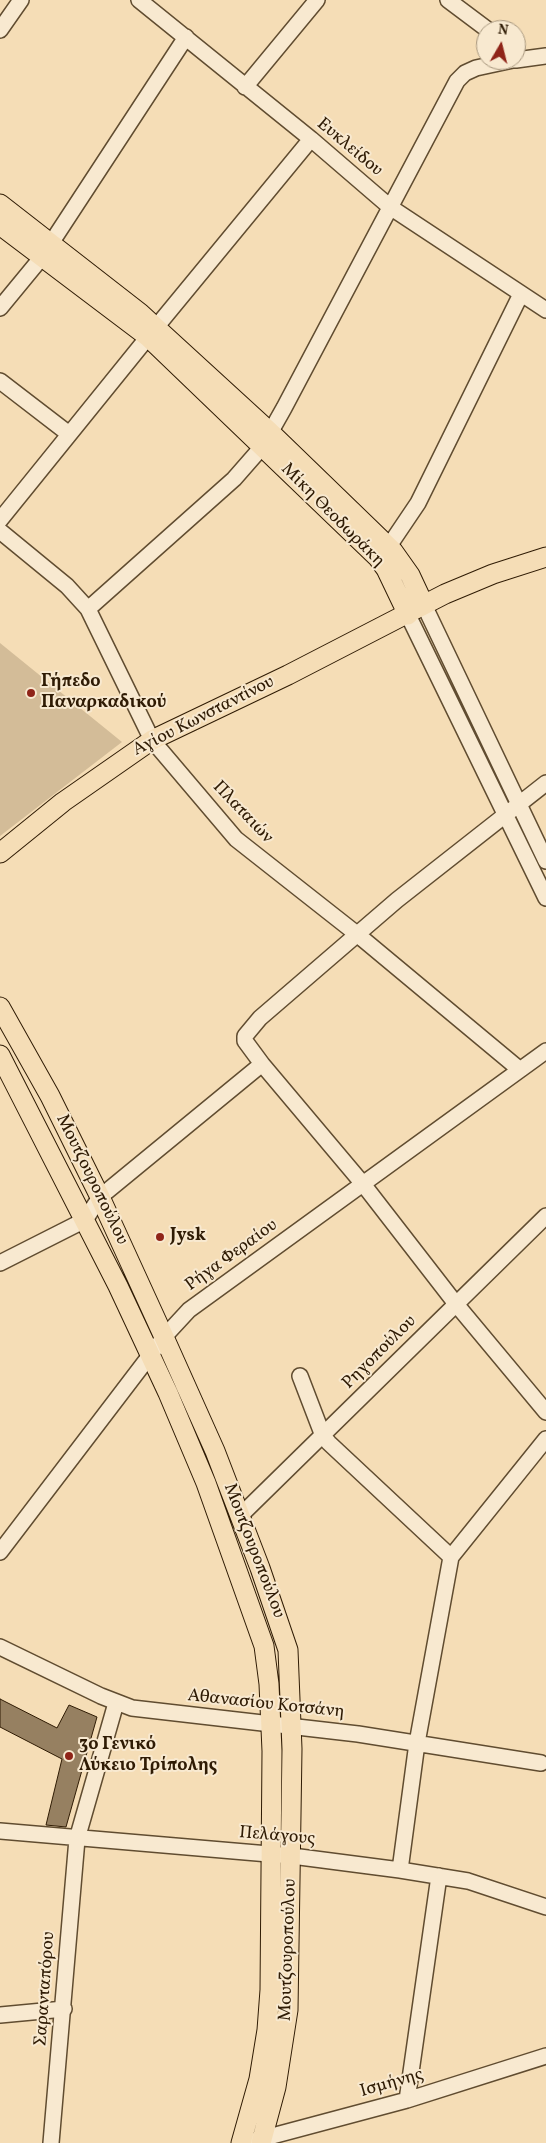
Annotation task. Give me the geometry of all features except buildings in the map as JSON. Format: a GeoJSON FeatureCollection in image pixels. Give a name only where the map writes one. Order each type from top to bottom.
{"type":"FeatureCollection","features":[{"type":"Feature","properties":{"kind":"main road","name":"Μίκη Θεοδωράκη"},"geometry":{"type":"LineString","coordinates":[[0,204],[46,250],[152,332],[266,440],[389,546],[410,575],[424,605]]}},
{"type":"Feature","properties":{"kind":"main road","name":"Μίκη Θεοδωράκη"},"geometry":{"type":"LineString","coordinates":[[0,225],[46,250]]}},
{"type":"Feature","properties":{"kind":"main road","name":"Μίκη Θεοδωράκη"},"geometry":{"type":"LineString","coordinates":[[266,440],[378,558],[386,569],[408,614]]}},
{"type":"Feature","properties":{"kind":"main road","name":"Αγίου Κωνσταντίνου"},"geometry":{"type":"LineString","coordinates":[[0,853],[63,802],[152,740],[424,605],[493,574],[546,557]]}},
{"type":"Feature","properties":{"kind":"main road","name":"Μουτζουροπούλου"},"geometry":{"type":"LineString","coordinates":[[0,1007],[50,1096],[100,1197],[164,1337],[215,1451],[288,1650],[291,1726],[292,1856],[288,2010],[276,2087],[257,2142]]}},
{"type":"Feature","properties":{"kind":"main road","name":"Μουτζουροπούλου"},"geometry":{"type":"LineString","coordinates":[[1,1059],[85,1220],[151,1355],[206,1483],[260,1630],[267,1662],[271,1724],[272,1854],[267,2030],[259,2079],[241,2143]]}},
{"type":"Feature","properties":{"kind":"street"},"geometry":{"type":"LineString","coordinates":[[0,30],[21,0]]}},
{"type":"Feature","properties":{"kind":"street","name":"Ευκλείδου"},"geometry":{"type":"LineString","coordinates":[[139,0],[158,6],[186,37],[245,87],[312,139],[390,207],[546,310]]}},
{"type":"Feature","properties":{"kind":"street"},"geometry":{"type":"LineString","coordinates":[[245,87],[317,0]]}},
{"type":"Feature","properties":{"kind":"street"},"geometry":{"type":"LineString","coordinates":[[448,0],[476,21]]}},
{"type":"Feature","properties":{"kind":"street"},"geometry":{"type":"LineString","coordinates":[[0,308],[46,250],[186,37]]}},
{"type":"Feature","properties":{"kind":"street"},"geometry":{"type":"LineString","coordinates":[[526,58],[546,56]]}},
{"type":"Feature","properties":{"kind":"street"},"geometry":{"type":"LineString","coordinates":[[88,609],[234,479],[266,440],[457,81],[465,73],[476,68]]}},
{"type":"Feature","properties":{"kind":"street"},"geometry":{"type":"LineString","coordinates":[[0,520],[152,332],[312,139]]}},
{"type":"Feature","properties":{"kind":"street"},"geometry":{"type":"LineString","coordinates":[[389,546],[418,503],[521,294]]}},
{"type":"Feature","properties":{"kind":"street"},"geometry":{"type":"LineString","coordinates":[[0,380],[69,434]]}},
{"type":"Feature","properties":{"kind":"street","name":"Πλαταιών"},"geometry":{"type":"LineString","coordinates":[[0,531],[67,586],[88,609],[152,740],[236,840],[358,934],[519,1070]]}},
{"type":"Feature","properties":{"kind":"street","name":"Μίκη Θεοδωράκη"},"geometry":{"type":"LineString","coordinates":[[424,605],[546,861]]}},
{"type":"Feature","properties":{"kind":"street","name":"Μίκη Θεοδωράκη"},"geometry":{"type":"LineString","coordinates":[[408,614],[504,815],[546,898]]}},
{"type":"Feature","properties":{"kind":"street"},"geometry":{"type":"LineString","coordinates":[[546,783],[397,900],[260,1018],[245,1034],[245,1040],[262,1064],[363,1184],[456,1304],[546,1412]]}},
{"type":"Feature","properties":{"kind":"street","name":"Ρήγα Φεραίου"},"geometry":{"type":"LineString","coordinates":[[0,1552],[164,1337],[203,1299],[546,1051]]}},
{"type":"Feature","properties":{"kind":"street"},"geometry":{"type":"LineString","coordinates":[[0,1263],[85,1220],[100,1197],[262,1064]]}},
{"type":"Feature","properties":{"kind":"street","name":"Ρηγοπούλου"},"geometry":{"type":"LineString","coordinates":[[240,1516],[546,1216]]}},
{"type":"Feature","properties":{"kind":"street"},"geometry":{"type":"LineString","coordinates":[[300,1376],[323,1436],[450,1556]]}},
{"type":"Feature","properties":{"kind":"street"},"geometry":{"type":"LineString","coordinates":[[400,1870],[417,1743],[450,1556],[546,1438]]}},
{"type":"Feature","properties":{"kind":"street","name":"Αθανασίου Κοτσάνη"},"geometry":{"type":"LineString","coordinates":[[0,1647],[116,1703],[153,1712],[291,1726],[417,1743],[541,1763]]}},
{"type":"Feature","properties":{"kind":"street","name":"Σαρανταπόρου"},"geometry":{"type":"LineString","coordinates":[[51,2143],[64,2009],[77,1839],[116,1703]]}},
{"type":"Feature","properties":{"kind":"street","name":"Πελάγους"},"geometry":{"type":"LineString","coordinates":[[0,1831],[272,1854],[400,1870],[468,1882],[546,1907]]}},
{"type":"Feature","properties":{"kind":"street"},"geometry":{"type":"LineString","coordinates":[[407,2100],[439,1876]]}},
{"type":"Feature","properties":{"kind":"street"},"geometry":{"type":"LineString","coordinates":[[0,2015],[64,2009]]}},
{"type":"Feature","properties":{"kind":"street","name":"Ισμήνης"},"geometry":{"type":"LineString","coordinates":[[257,2142],[407,2100],[546,2056]]}},
{"type":"Feature","properties":{"kind":"shaded area","name":"Γήπεδο Παναρκαδικού"},"geometry":{"type":"Polygon","coordinates":[[[0,643],[122,742],[0,836],[0,643]]]}},
{"type":"Feature","properties":{"kind":"place","name":"Γήπεδο Παναρκαδικού"},"geometry":{"type":"Point","coordinates":[31,693]}},
{"type":"Feature","properties":{"kind":"place","name":"Jysk"},"geometry":{"type":"Point","coordinates":[160,1237]}},
{"type":"Feature","properties":{"kind":"place","name":"3ο Γενικό Λύκειο Τρίπολης"},"geometry":{"type":"Point","coordinates":[69,1756]}}]}
